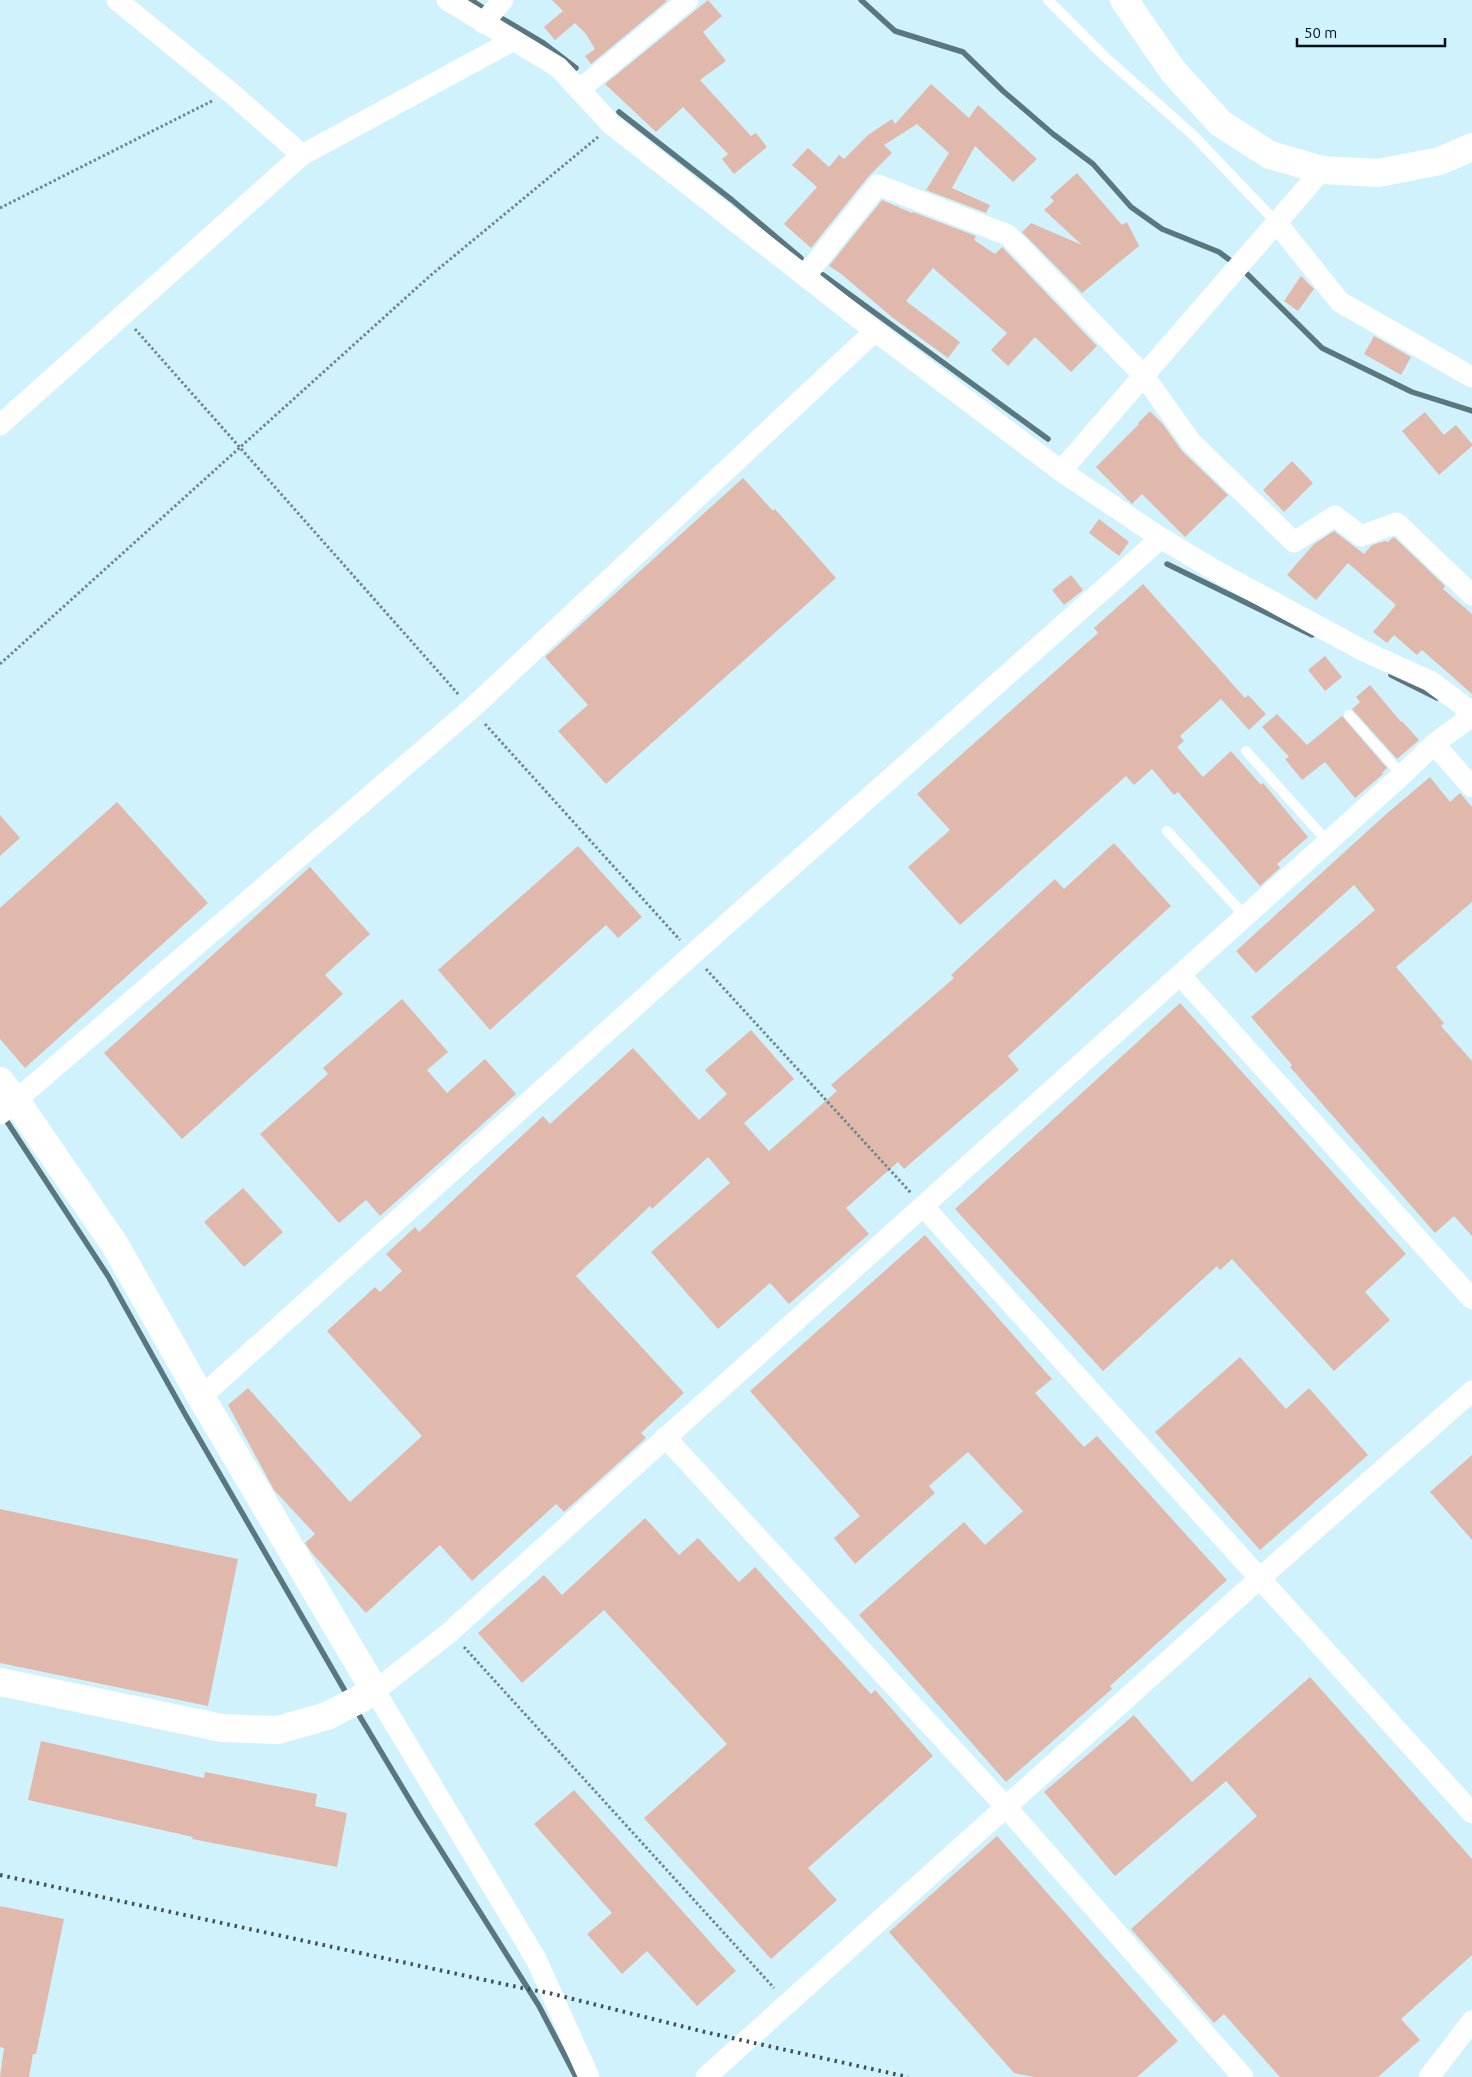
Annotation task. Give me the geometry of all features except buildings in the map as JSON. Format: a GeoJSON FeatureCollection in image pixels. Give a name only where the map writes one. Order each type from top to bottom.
{"type":"FeatureCollection","features":[{"type":"Feature","properties":{"kind":"street"},"geometry":{"type":"LineString","coordinates":[[117,0],[230,92],[302,155]]}},
{"type":"Feature","properties":{"kind":"street"},"geometry":{"type":"LineString","coordinates":[[446,0],[483,24],[514,40],[558,67],[612,125],[875,332],[1061,471],[1162,538],[1216,571],[1364,651],[1430,680],[1472,712]]}},
{"type":"Feature","properties":{"kind":"street"},"geometry":{"type":"LineString","coordinates":[[483,24],[504,0]]}},
{"type":"Feature","properties":{"kind":"street"},"geometry":{"type":"LineString","coordinates":[[579,90],[688,0]]}},
{"type":"Feature","properties":{"kind":"street"},"geometry":{"type":"LineString","coordinates":[[1124,0],[1173,71],[1220,123],[1270,155],[1322,170],[1378,173],[1440,161],[1472,147]]}},
{"type":"Feature","properties":{"kind":"street"},"geometry":{"type":"LineString","coordinates":[[0,425],[302,155],[514,40]]}},
{"type":"Feature","properties":{"kind":"street"},"geometry":{"type":"LineString","coordinates":[[1061,471],[1322,170]]}},
{"type":"Feature","properties":{"kind":"street"},"geometry":{"type":"LineString","coordinates":[[805,276],[878,185],[1008,235],[1144,376],[1192,442],[1294,542],[1335,516],[1361,536],[1397,523],[1472,595]]}},
{"type":"Feature","properties":{"kind":"street"},"geometry":{"type":"LineString","coordinates":[[1276,222],[1340,302],[1472,377]]}},
{"type":"Feature","properties":{"kind":"street"},"geometry":{"type":"LineString","coordinates":[[589,2077],[536,1959],[374,1691],[201,1398],[115,1245],[5,1099],[471,709],[875,332]]}},
{"type":"Feature","properties":{"kind":"street"},"geometry":{"type":"LineString","coordinates":[[201,1398],[700,948],[1162,538]]}},
{"type":"Feature","properties":{"kind":"street"},"geometry":{"type":"LineString","coordinates":[[0,1682],[222,1728],[278,1730],[327,1716],[374,1691],[450,1632],[1328,842],[1434,744],[1472,716]]}},
{"type":"Feature","properties":{"kind":"street"},"geometry":{"type":"LineString","coordinates":[[1434,744],[1472,787]]}},
{"type":"Feature","properties":{"kind":"street"},"geometry":{"type":"LineString","coordinates":[[1180,975],[1472,1299]]}},
{"type":"Feature","properties":{"kind":"street"},"geometry":{"type":"LineString","coordinates":[[924,1206],[1472,1813]]}},
{"type":"Feature","properties":{"kind":"street"},"geometry":{"type":"LineString","coordinates":[[706,2077],[1005,1806],[1472,1391]]}},
{"type":"Feature","properties":{"kind":"street"},"geometry":{"type":"LineString","coordinates":[[665,1437],[1005,1806],[1243,2077]]}},
{"type":"Feature","properties":{"kind":"street"},"geometry":{"type":"LineString","coordinates":[[1429,2077],[1472,2021]]}},
{"type":"Feature","properties":{"kind":"lane"},"geometry":{"type":"LineString","coordinates":[[1048,0],[1104,57],[1192,135],[1276,222]]}},
{"type":"Feature","properties":{"kind":"lane"},"geometry":{"type":"LineString","coordinates":[[1349,715],[1402,775]]}},
{"type":"Feature","properties":{"kind":"lane"},"geometry":{"type":"LineString","coordinates":[[1246,751],[1328,842]]}},
{"type":"Feature","properties":{"kind":"lane"},"geometry":{"type":"LineString","coordinates":[[1167,831],[1246,916]]}},
{"type":"Feature","properties":{"kind":"path"},"geometry":{"type":"LineString","coordinates":[[0,208],[230,92]]}},
{"type":"Feature","properties":{"kind":"path"},"geometry":{"type":"LineString","coordinates":[[0,664],[431,275],[612,125]]}},
{"type":"Feature","properties":{"kind":"path"},"geometry":{"type":"LineString","coordinates":[[123,315],[471,709]]}},
{"type":"Feature","properties":{"kind":"path"},"geometry":{"type":"LineString","coordinates":[[450,1632],[788,2003]]}},
{"type":"Feature","properties":{"kind":"waterway"},"geometry":{"type":"LineString","coordinates":[[471,0],[488,11]]}},
{"type":"Feature","properties":{"kind":"waterway"},"geometry":{"type":"LineString","coordinates":[[861,0],[895,31],[963,52],[1003,91],[1053,134],[1093,164],[1131,207],[1162,229],[1219,252],[1235,264]]}},
{"type":"Feature","properties":{"kind":"waterway"},"geometry":{"type":"LineString","coordinates":[[496,15],[542,42],[576,68]]}},
{"type":"Feature","properties":{"kind":"waterway"},"geometry":{"type":"LineString","coordinates":[[619,112],[732,200],[801,258]]}},
{"type":"Feature","properties":{"kind":"waterway"},"geometry":{"type":"LineString","coordinates":[[1242,269],[1322,348],[1412,392],[1472,411]]}},
{"type":"Feature","properties":{"kind":"waterway"},"geometry":{"type":"LineString","coordinates":[[823,275],[1048,439]]}},
{"type":"Feature","properties":{"kind":"waterway"},"geometry":{"type":"LineString","coordinates":[[1167,564],[1312,635]]}},
{"type":"Feature","properties":{"kind":"waterway"},"geometry":{"type":"LineString","coordinates":[[1391,675],[1437,698]]}},
{"type":"Feature","properties":{"kind":"waterway"},"geometry":{"type":"LineString","coordinates":[[4,1117],[108,1276],[185,1414],[349,1698]]}},
{"type":"Feature","properties":{"kind":"waterway"},"geometry":{"type":"LineString","coordinates":[[356,1710],[420,1817],[539,2006],[576,2077]]}},
{"type":"Feature","properties":{"kind":"railway"},"geometry":{"type":"LineString","coordinates":[[0,1875],[549,1993],[705,2032],[908,2077]]}}]}
